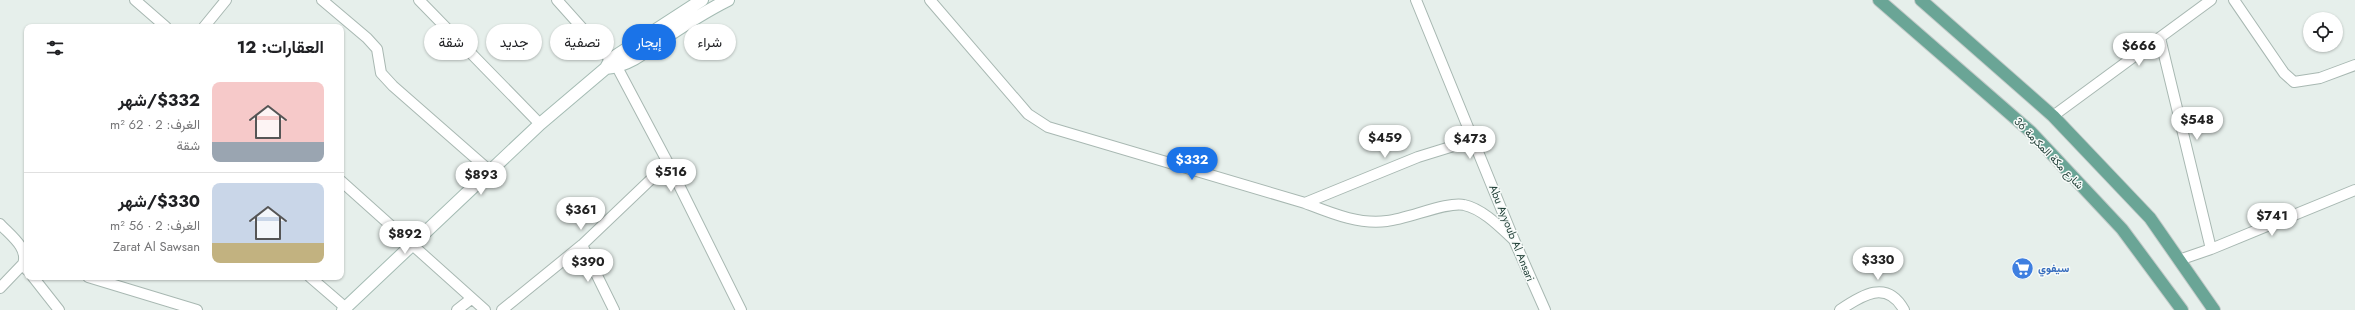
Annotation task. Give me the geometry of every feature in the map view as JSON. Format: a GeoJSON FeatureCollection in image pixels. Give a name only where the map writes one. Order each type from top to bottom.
{"type":"FeatureCollection","features":[{"type":"Feature","properties":{"kind":"main road","name":"شارع مكة المكرمة 36"},"geometry":{"type":"LineString","coordinates":[[1879,0],[2031,132],[2122,229],[2182,310]]}},
{"type":"Feature","properties":{"kind":"main road"},"geometry":{"type":"LineString","coordinates":[[1921,0],[2053,116],[2150,218],[2214,310]]}},
{"type":"Feature","properties":{"kind":"street"},"geometry":{"type":"LineString","coordinates":[[135,0],[163,24]]}},
{"type":"Feature","properties":{"kind":"street"},"geometry":{"type":"LineString","coordinates":[[206,24],[226,0]]}},
{"type":"Feature","properties":{"kind":"street"},"geometry":{"type":"LineString","coordinates":[[322,0],[367,38],[376,49],[381,73],[393,86],[490,171]]}},
{"type":"Feature","properties":{"kind":"street"},"geometry":{"type":"LineString","coordinates":[[419,0],[540,124]]}},
{"type":"Feature","properties":{"kind":"street"},"geometry":{"type":"LineString","coordinates":[[557,0],[612,65],[668,163],[741,310]]}},
{"type":"Feature","properties":{"kind":"street"},"geometry":{"type":"LineString","coordinates":[[313,280],[345,309],[410,245],[540,124],[612,65],[702,0]]}},
{"type":"Feature","properties":{"kind":"street"},"geometry":{"type":"LineString","coordinates":[[612,65],[647,52],[712,4],[728,0]]}},
{"type":"Feature","properties":{"kind":"street"},"geometry":{"type":"LineString","coordinates":[[930,0],[1028,114],[1048,127],[1305,203],[1330,213],[1360,221],[1386,222],[1450,206],[1463,205],[1487,218],[1514,240]]}},
{"type":"Feature","properties":{"kind":"street","name":"Abu Ayyoub Al Ansari"},"geometry":{"type":"LineString","coordinates":[[1416,0],[1514,240],[1545,310]]}},
{"type":"Feature","properties":{"kind":"street"},"geometry":{"type":"LineString","coordinates":[[2053,116],[2211,0]]}},
{"type":"Feature","properties":{"kind":"street"},"geometry":{"type":"LineString","coordinates":[[2234,0],[2284,73],[2294,82],[2320,78],[2355,65]]}},
{"type":"Feature","properties":{"kind":"street"},"geometry":{"type":"LineString","coordinates":[[2160,38],[2212,249]]}},
{"type":"Feature","properties":{"kind":"street"},"geometry":{"type":"LineString","coordinates":[[1305,203],[1418,157],[1473,140]]}},
{"type":"Feature","properties":{"kind":"street"},"geometry":{"type":"LineString","coordinates":[[502,310],[582,246],[668,163]]}},
{"type":"Feature","properties":{"kind":"street"},"geometry":{"type":"LineString","coordinates":[[344,184],[410,245],[485,310]]}},
{"type":"Feature","properties":{"kind":"street"},"geometry":{"type":"LineString","coordinates":[[2179,260],[2212,249],[2355,190]]}},
{"type":"Feature","properties":{"kind":"street"},"geometry":{"type":"LineString","coordinates":[[0,224],[24,257]]}},
{"type":"Feature","properties":{"kind":"street"},"geometry":{"type":"LineString","coordinates":[[582,246],[614,310]]}},
{"type":"Feature","properties":{"kind":"street"},"geometry":{"type":"LineString","coordinates":[[0,288],[24,259]]}},
{"type":"Feature","properties":{"kind":"street"},"geometry":{"type":"LineString","coordinates":[[35,280],[59,310]]}},
{"type":"Feature","properties":{"kind":"street"},"geometry":{"type":"LineString","coordinates":[[109,280],[197,310]]}},
{"type":"Feature","properties":{"kind":"street"},"geometry":{"type":"LineString","coordinates":[[1840,310],[1860,296],[1879,292],[1888,294],[1899,300],[1904,310]]}},
{"type":"Feature","properties":{"kind":"street"},"geometry":{"type":"LineString","coordinates":[[457,310],[471,299]]}},
{"type":"Feature","properties":{"kind":"place","name":"سيفوي"},"geometry":{"type":"Point","coordinates":[2022,268]}}]}
